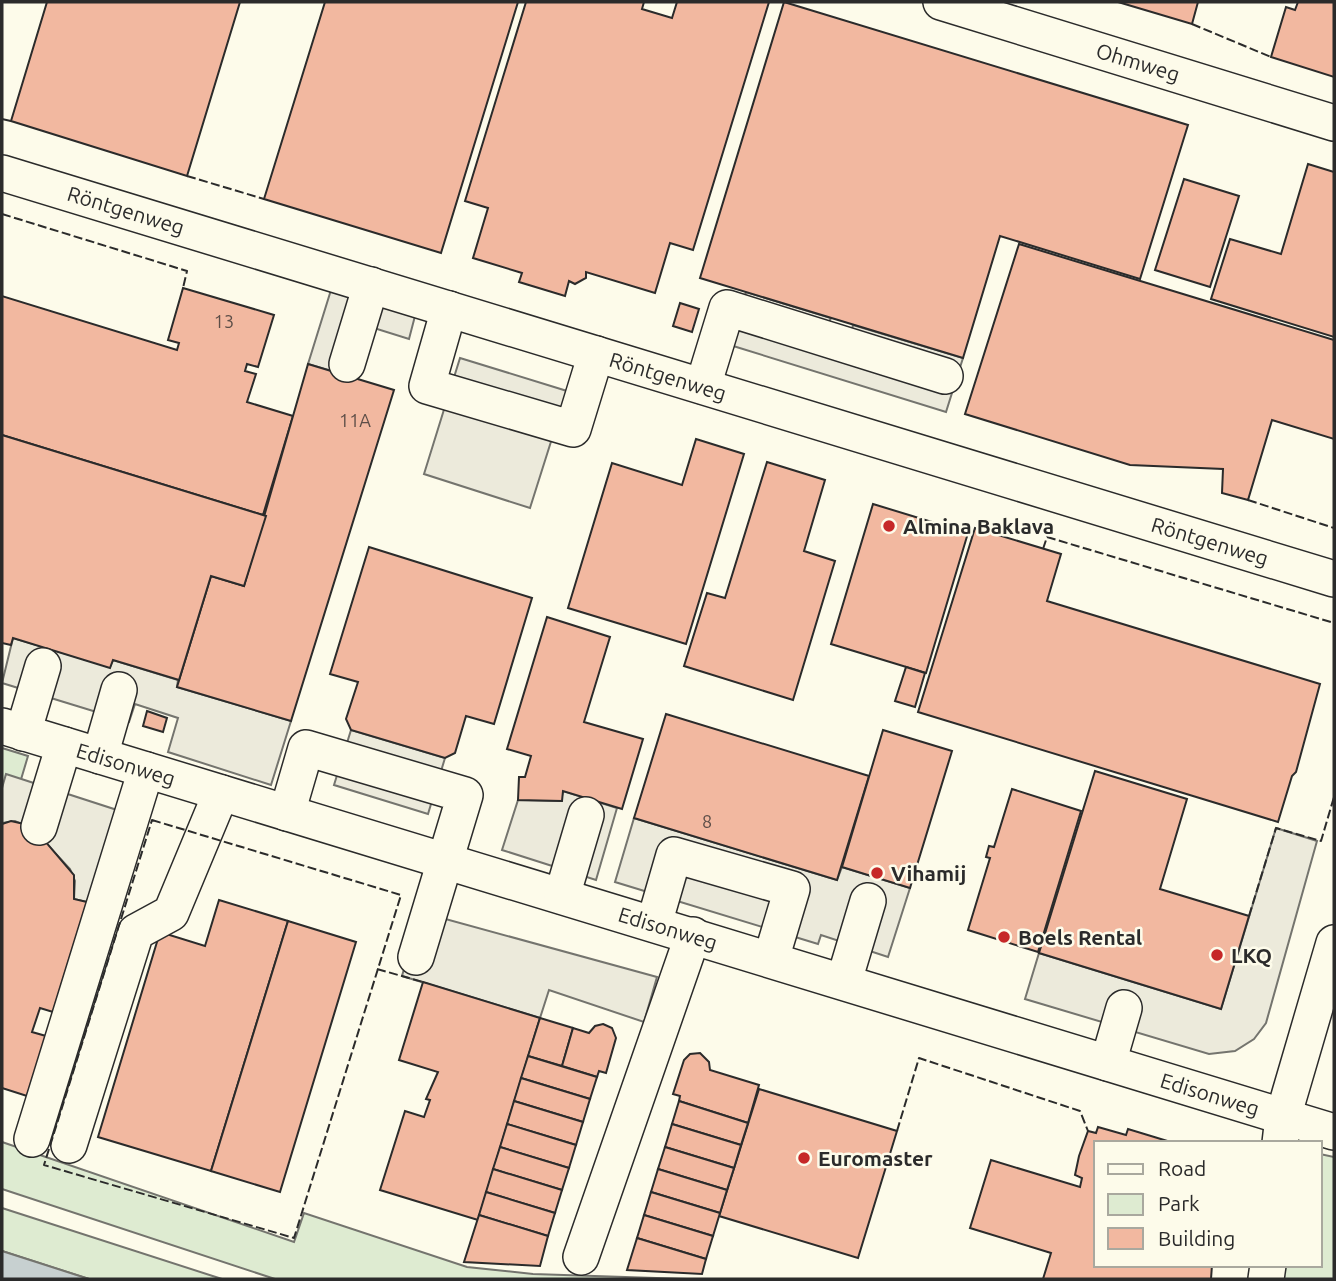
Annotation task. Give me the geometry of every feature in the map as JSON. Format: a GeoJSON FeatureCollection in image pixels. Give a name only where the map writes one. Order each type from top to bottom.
{"type":"FeatureCollection","features":[{"type":"Feature","properties":{"kind":"street","name":"Ohmweg"},"geometry":{"type":"LineString","coordinates":[[941,2],[1334,123]]}},
{"type":"Feature","properties":{"kind":"street","name":"Röntgenweg"},"geometry":{"type":"LineString","coordinates":[[2,173],[1334,579]]}},
{"type":"Feature","properties":{"kind":"street"},"geometry":{"type":"LineString","coordinates":[[347,364],[371,285]]}},
{"type":"Feature","properties":{"kind":"street"},"geometry":{"type":"LineString","coordinates":[[703,386],[727,308],[945,376]]}},
{"type":"Feature","properties":{"kind":"street"},"geometry":{"type":"LineString","coordinates":[[449,309],[427,386],[573,429],[596,354]]}},
{"type":"Feature","properties":{"kind":"street"},"geometry":{"type":"LineString","coordinates":[[12,730],[43,666]]}},
{"type":"Feature","properties":{"kind":"street"},"geometry":{"type":"LineString","coordinates":[[100,756],[119,690]]}},
{"type":"Feature","properties":{"kind":"street","name":"Edisonweg"},"geometry":{"type":"LineString","coordinates":[[12,730],[1108,1063],[1281,1130],[1334,1132]]}},
{"type":"Feature","properties":{"kind":"street"},"geometry":{"type":"LineString","coordinates":[[39,827],[64,745]]}},
{"type":"Feature","properties":{"kind":"street"},"geometry":{"type":"LineString","coordinates":[[287,813],[306,747],[465,795],[416,957]]}},
{"type":"Feature","properties":{"kind":"street"},"geometry":{"type":"LineString","coordinates":[[32,1139],[146,770]]}},
{"type":"Feature","properties":{"kind":"street"},"geometry":{"type":"LineString","coordinates":[[69,1145],[135,932],[171,913],[221,793]]}},
{"type":"Feature","properties":{"kind":"street"},"geometry":{"type":"LineString","coordinates":[[562,896],[586,815]]}},
{"type":"Feature","properties":{"kind":"street"},"geometry":{"type":"LineString","coordinates":[[654,924],[674,855],[792,890],[771,959]]}},
{"type":"Feature","properties":{"kind":"street"},"geometry":{"type":"LineString","coordinates":[[844,981],[868,901]]}},
{"type":"Feature","properties":{"kind":"street"},"geometry":{"type":"LineString","coordinates":[[581,1257],[693,935]]}},
{"type":"Feature","properties":{"kind":"street"},"geometry":{"type":"LineString","coordinates":[[1281,1130],[1334,946]]}},
{"type":"Feature","properties":{"kind":"street"},"geometry":{"type":"LineString","coordinates":[[1108,1063],[1124,1008]]}},
{"type":"Feature","properties":{"kind":"green space"},"geometry":{"type":"Polygon","coordinates":[[[2,748],[28,756],[2,843],[2,748]]]}},
{"type":"Feature","properties":{"kind":"green space"},"geometry":{"type":"Polygon","coordinates":[[[2,1142],[294,1242],[304,1213],[467,1267],[533,1274],[687,1279],[275,1279],[2,1189],[2,1142]]]}},
{"type":"Feature","properties":{"kind":"green space"},"geometry":{"type":"Polygon","coordinates":[[[1322,1154],[1334,1157],[1334,1279],[1281,1279],[1282,1267],[1322,1267],[1322,1154]]]}},
{"type":"Feature","properties":{"kind":"green space"},"geometry":{"type":"Polygon","coordinates":[[[2,1208],[222,1279],[89,1279],[2,1251],[2,1208]]]}},
{"type":"Feature","properties":{"kind":"shaded area"},"geometry":{"type":"Polygon","coordinates":[[[331,290],[415,316],[409,339],[374,328],[358,379],[308,364],[331,290]]]}},
{"type":"Feature","properties":{"kind":"shaded area"},"geometry":{"type":"Polygon","coordinates":[[[746,292],[831,318],[829,322],[852,329],[853,325],[963,358],[946,412],[730,345],[746,292]]]}},
{"type":"Feature","properties":{"kind":"shaded area"},"geometry":{"type":"Polygon","coordinates":[[[460,358],[567,391],[530,508],[424,474],[460,358]]]}},
{"type":"Feature","properties":{"kind":"shaded area"},"geometry":{"type":"Polygon","coordinates":[[[13,638],[110,667],[113,660],[178,680],[177,687],[291,721],[271,785],[168,752],[178,718],[135,704],[129,722],[2,683],[13,638]]]}},
{"type":"Feature","properties":{"kind":"shaded area"},"geometry":{"type":"Polygon","coordinates":[[[351,730],[445,758],[428,814],[334,785],[351,730]]]}},
{"type":"Feature","properties":{"kind":"shaded area"},"geometry":{"type":"Polygon","coordinates":[[[6,774],[117,810],[87,902],[74,899],[75,881],[70,869],[33,829],[15,821],[2,823],[2,788],[6,774]]]}},
{"type":"Feature","properties":{"kind":"shaded area"},"geometry":{"type":"Polygon","coordinates":[[[563,791],[617,808],[596,880],[502,850],[518,800],[561,801],[563,791]]]}},
{"type":"Feature","properties":{"kind":"shaded area"},"geometry":{"type":"Polygon","coordinates":[[[634,818],[837,880],[842,867],[910,888],[888,957],[821,935],[818,944],[615,882],[634,818]]]}},
{"type":"Feature","properties":{"kind":"shaded area"},"geometry":{"type":"Polygon","coordinates":[[[1276,828],[1317,841],[1266,1023],[1254,1039],[1235,1051],[1209,1054],[1025,999],[1039,953],[1221,1009],[1276,828]]]}},
{"type":"Feature","properties":{"kind":"shaded area"},"geometry":{"type":"Polygon","coordinates":[[[420,912],[657,977],[644,1022],[549,990],[540,1018],[402,976],[420,912]]]}},
{"type":"Feature","properties":{"kind":"shaded area"},"geometry":{"type":"Polygon","coordinates":[[[2,1251],[89,1279],[2,1279],[2,1251]]]}},
{"type":"Feature","properties":{"kind":"building"},"geometry":{"type":"Polygon","coordinates":[[[47,2],[240,2],[187,176],[11,121],[47,2]]]}},
{"type":"Feature","properties":{"kind":"building"},"geometry":{"type":"Polygon","coordinates":[[[325,2],[518,2],[441,253],[264,199],[325,2]]]}},
{"type":"Feature","properties":{"kind":"building"},"geometry":{"type":"Polygon","coordinates":[[[526,2],[644,2],[642,9],[672,18],[677,2],[769,2],[693,250],[670,243],[655,293],[586,272],[586,278],[575,284],[569,281],[565,296],[519,282],[522,273],[473,258],[488,208],[465,201],[526,2]]]}},
{"type":"Feature","properties":{"kind":"building"},"geometry":{"type":"Polygon","coordinates":[[[784,2],[1188,125],[1140,279],[1000,236],[963,358],[700,278],[784,2]]]}},
{"type":"Feature","properties":{"kind":"building"},"geometry":{"type":"Polygon","coordinates":[[[1118,2],[1198,2],[1192,24],[1118,2]]]}},
{"type":"Feature","properties":{"kind":"building"},"geometry":{"type":"Polygon","coordinates":[[[1298,2],[1334,2],[1334,77],[1271,57],[1286,7],[1295,10],[1298,2]]]}},
{"type":"Feature","properties":{"kind":"building"},"geometry":{"type":"Polygon","coordinates":[[[1308,164],[1334,172],[1334,337],[1211,299],[1230,239],[1281,254],[1308,164]]]}},
{"type":"Feature","properties":{"kind":"building"},"geometry":{"type":"Polygon","coordinates":[[[1184,179],[1239,196],[1210,287],[1155,270],[1184,179]]]}},
{"type":"Feature","properties":{"kind":"building"},"geometry":{"type":"Polygon","coordinates":[[[1019,244],[1334,340],[1334,439],[1272,420],[1248,500],[1222,493],[1223,469],[1130,465],[965,414],[1019,244]]]}},
{"type":"Feature","properties":{"kind":"building"},"geometry":{"type":"Polygon","coordinates":[[[183,288],[274,315],[258,367],[247,364],[245,371],[256,374],[247,402],[293,416],[263,515],[2,435],[2,296],[177,350],[179,343],[168,340],[183,288]]]}},
{"type":"Feature","properties":{"kind":"building"},"geometry":{"type":"Polygon","coordinates":[[[680,303],[699,309],[692,332],[673,326],[680,303]]]}},
{"type":"Feature","properties":{"kind":"building"},"geometry":{"type":"Polygon","coordinates":[[[308,364],[394,390],[291,721],[177,687],[211,576],[244,586],[308,364]]]}},
{"type":"Feature","properties":{"kind":"building"},"geometry":{"type":"Polygon","coordinates":[[[2,435],[266,516],[244,586],[211,576],[179,680],[113,660],[110,668],[13,638],[11,645],[2,643],[2,435]]]}},
{"type":"Feature","properties":{"kind":"building"},"geometry":{"type":"Polygon","coordinates":[[[696,439],[744,454],[686,644],[568,608],[612,463],[682,485],[696,439]]]}},
{"type":"Feature","properties":{"kind":"building"},"geometry":{"type":"Polygon","coordinates":[[[767,462],[825,480],[804,551],[835,561],[793,700],[684,666],[707,593],[725,598],[767,462]]]}},
{"type":"Feature","properties":{"kind":"building"},"geometry":{"type":"Polygon","coordinates":[[[873,504],[968,533],[926,673],[831,644],[873,504]]]}},
{"type":"Feature","properties":{"kind":"building"},"geometry":{"type":"Polygon","coordinates":[[[975,528],[1061,554],[1047,601],[1320,684],[1296,772],[1292,776],[1278,822],[918,712],[975,528]]]}},
{"type":"Feature","properties":{"kind":"building"},"geometry":{"type":"Polygon","coordinates":[[[369,547],[532,598],[494,724],[466,716],[455,753],[445,758],[351,730],[346,719],[358,682],[330,674],[369,547]]]}},
{"type":"Feature","properties":{"kind":"building"},"geometry":{"type":"Polygon","coordinates":[[[547,617],[610,637],[584,722],[643,739],[622,809],[563,791],[562,801],[518,800],[519,777],[525,777],[531,756],[507,749],[547,617]]]}},
{"type":"Feature","properties":{"kind":"building"},"geometry":{"type":"Polygon","coordinates":[[[906,667],[925,673],[915,707],[895,701],[906,667]]]}},
{"type":"Feature","properties":{"kind":"building"},"geometry":{"type":"Polygon","coordinates":[[[147,711],[167,718],[163,732],[143,726],[147,711]]]}},
{"type":"Feature","properties":{"kind":"building"},"geometry":{"type":"Polygon","coordinates":[[[666,714],[869,776],[837,880],[634,818],[666,714]]]}},
{"type":"Feature","properties":{"kind":"building"},"geometry":{"type":"Polygon","coordinates":[[[883,730],[952,751],[910,888],[842,867],[883,730]]]}},
{"type":"Feature","properties":{"kind":"building"},"geometry":{"type":"Polygon","coordinates":[[[1095,771],[1187,799],[1160,889],[1249,916],[1221,1009],[1039,953],[1095,771]]]}},
{"type":"Feature","properties":{"kind":"building"},"geometry":{"type":"Polygon","coordinates":[[[1012,789],[1081,811],[1038,952],[968,930],[990,858],[986,857],[989,846],[994,847],[1012,789]]]}},
{"type":"Feature","properties":{"kind":"building"},"geometry":{"type":"Polygon","coordinates":[[[11,821],[24,824],[41,844],[45,841],[74,875],[74,899],[87,902],[53,1012],[40,1008],[32,1032],[46,1036],[27,1096],[2,1088],[2,824],[11,821]]]}},
{"type":"Feature","properties":{"kind":"building"},"geometry":{"type":"Polygon","coordinates":[[[219,900],[288,921],[211,1171],[98,1137],[160,932],[205,946],[219,900]]]}},
{"type":"Feature","properties":{"kind":"building"},"geometry":{"type":"Polygon","coordinates":[[[288,921],[356,942],[280,1192],[211,1171],[288,921]]]}},
{"type":"Feature","properties":{"kind":"building"},"geometry":{"type":"Polygon","coordinates":[[[423,982],[540,1018],[478,1220],[380,1190],[405,1111],[424,1117],[430,1100],[426,1099],[438,1072],[399,1060],[423,982]]]}},
{"type":"Feature","properties":{"kind":"building"},"geometry":{"type":"Polygon","coordinates":[[[540,1018],[573,1028],[562,1066],[528,1056],[540,1018]]]}},
{"type":"Feature","properties":{"kind":"building"},"geometry":{"type":"Polygon","coordinates":[[[603,1024],[612,1028],[616,1038],[606,1073],[599,1071],[597,1077],[562,1066],[573,1028],[589,1033],[595,1026],[603,1024]]]}},
{"type":"Feature","properties":{"kind":"building"},"geometry":{"type":"Polygon","coordinates":[[[700,1053],[709,1062],[710,1070],[759,1085],[748,1123],[679,1101],[680,1096],[673,1094],[684,1060],[690,1054],[700,1053]]]}},
{"type":"Feature","properties":{"kind":"building"},"geometry":{"type":"Polygon","coordinates":[[[528,1056],[597,1077],[590,1099],[521,1078],[528,1056]]]}},
{"type":"Feature","properties":{"kind":"building"},"geometry":{"type":"Polygon","coordinates":[[[521,1078],[590,1099],[583,1122],[514,1101],[521,1078]]]}},
{"type":"Feature","properties":{"kind":"building"},"geometry":{"type":"Polygon","coordinates":[[[759,1089],[897,1131],[858,1258],[719,1216],[759,1089]]]}},
{"type":"Feature","properties":{"kind":"building"},"geometry":{"type":"Polygon","coordinates":[[[514,1101],[583,1122],[576,1145],[507,1124],[514,1101]]]}},
{"type":"Feature","properties":{"kind":"building"},"geometry":{"type":"Polygon","coordinates":[[[679,1101],[748,1123],[741,1145],[672,1124],[679,1101]]]}},
{"type":"Feature","properties":{"kind":"building"},"geometry":{"type":"Polygon","coordinates":[[[507,1124],[576,1145],[569,1168],[500,1147],[507,1124]]]}},
{"type":"Feature","properties":{"kind":"building"},"geometry":{"type":"Polygon","coordinates":[[[672,1124],[741,1145],[734,1168],[665,1147],[672,1124]]]}},
{"type":"Feature","properties":{"kind":"building"},"geometry":{"type":"Polygon","coordinates":[[[1098,1127],[1126,1135],[1128,1129],[1167,1141],[1094,1141],[1094,1267],[1212,1267],[1211,1279],[1043,1279],[1051,1253],[970,1228],[991,1160],[1080,1187],[1082,1178],[1075,1175],[1079,1156],[1088,1131],[1096,1133],[1098,1127]]]}},
{"type":"Feature","properties":{"kind":"building"},"geometry":{"type":"Polygon","coordinates":[[[500,1147],[569,1168],[562,1190],[493,1169],[500,1147]]]}},
{"type":"Feature","properties":{"kind":"building"},"geometry":{"type":"Polygon","coordinates":[[[665,1147],[734,1168],[727,1190],[658,1169],[665,1147]]]}},
{"type":"Feature","properties":{"kind":"building"},"geometry":{"type":"Polygon","coordinates":[[[493,1169],[562,1190],[555,1213],[486,1192],[493,1169]]]}},
{"type":"Feature","properties":{"kind":"building"},"geometry":{"type":"Polygon","coordinates":[[[658,1169],[727,1190],[720,1213],[651,1192],[658,1169]]]}},
{"type":"Feature","properties":{"kind":"building"},"geometry":{"type":"Polygon","coordinates":[[[486,1192],[555,1213],[548,1236],[479,1215],[486,1192]]]}},
{"type":"Feature","properties":{"kind":"building"},"geometry":{"type":"Polygon","coordinates":[[[651,1192],[720,1213],[713,1236],[644,1215],[651,1192]]]}},
{"type":"Feature","properties":{"kind":"building"},"geometry":{"type":"Polygon","coordinates":[[[479,1215],[548,1236],[540,1266],[464,1262],[479,1215]]]}},
{"type":"Feature","properties":{"kind":"building"},"geometry":{"type":"Polygon","coordinates":[[[644,1215],[713,1236],[706,1259],[637,1238],[644,1215]]]}},
{"type":"Feature","properties":{"kind":"building"},"geometry":{"type":"Polygon","coordinates":[[[637,1238],[706,1259],[702,1274],[627,1270],[637,1238]]]}},
{"type":"Feature","properties":{"kind":"fence"},"geometry":{"type":"LineString","coordinates":[[1192,24],[1271,57]]}},
{"type":"Feature","properties":{"kind":"fence"},"geometry":{"type":"LineString","coordinates":[[2,119],[11,121]]}},
{"type":"Feature","properties":{"kind":"fence"},"geometry":{"type":"LineString","coordinates":[[187,176],[264,199]]}},
{"type":"Feature","properties":{"kind":"fence"},"geometry":{"type":"LineString","coordinates":[[2,214],[187,271],[183,288]]}},
{"type":"Feature","properties":{"kind":"fence"},"geometry":{"type":"LineString","coordinates":[[1248,500],[1334,528]]}},
{"type":"Feature","properties":{"kind":"fence"},"geometry":{"type":"LineString","coordinates":[[1043,549],[1047,537],[1334,623]]}},
{"type":"Feature","properties":{"kind":"fence"},"geometry":{"type":"LineString","coordinates":[[1249,916],[1276,828],[1321,841],[1334,797]]}},
{"type":"Feature","properties":{"kind":"fence"},"geometry":{"type":"LineString","coordinates":[[152,820],[401,895],[294,1238],[44,1165],[152,820]]}},
{"type":"Feature","properties":{"kind":"fence"},"geometry":{"type":"LineString","coordinates":[[377,969],[423,982]]}},
{"type":"Feature","properties":{"kind":"fence"},"geometry":{"type":"LineString","coordinates":[[897,1131],[919,1058],[1080,1111],[1088,1131]]}},
{"type":"Feature","properties":{"kind":"place","name":"Almina Baklava"},"geometry":{"type":"Point","coordinates":[889,526]}},
{"type":"Feature","properties":{"kind":"place","name":"Vihamij"},"geometry":{"type":"Point","coordinates":[877,873]}},
{"type":"Feature","properties":{"kind":"place","name":"Boels Rental"},"geometry":{"type":"Point","coordinates":[1004,937]}},
{"type":"Feature","properties":{"kind":"place","name":"LKQ"},"geometry":{"type":"Point","coordinates":[1217,955]}},
{"type":"Feature","properties":{"kind":"place","name":"Euromaster"},"geometry":{"type":"Point","coordinates":[804,1158]}}]}
